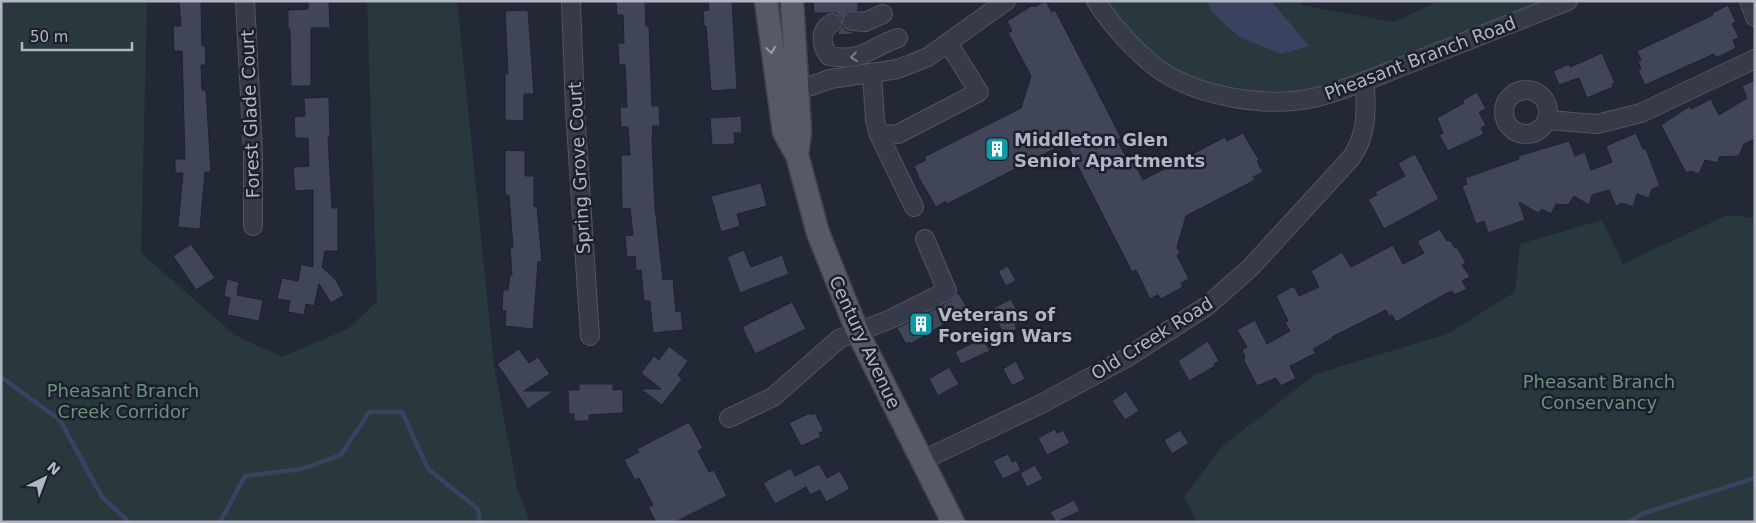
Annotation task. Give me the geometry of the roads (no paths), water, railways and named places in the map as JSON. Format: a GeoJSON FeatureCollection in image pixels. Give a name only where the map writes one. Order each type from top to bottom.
{"type":"FeatureCollection","features":[{"type":"Feature","properties":{"kind":"main road","name":"Century Avenue"},"geometry":{"type":"LineString","coordinates":[[766,1],[784,132],[797,155],[818,233],[858,333],[953,522]]}},
{"type":"Feature","properties":{"kind":"main road","name":"Century Avenue"},"geometry":{"type":"LineString","coordinates":[[792,1],[800,132],[797,155]]}},
{"type":"Feature","properties":{"kind":"street","name":"Forest Glade Court"},"geometry":{"type":"LineString","coordinates":[[245,1],[252,152],[253,226]]}},
{"type":"Feature","properties":{"kind":"street","name":"Spring Grove Court"},"geometry":{"type":"LineString","coordinates":[[570,1],[575,110],[590,336]]}},
{"type":"Feature","properties":{"kind":"street"},"geometry":{"type":"LineString","coordinates":[[796,79],[808,87],[830,79],[872,74],[915,64],[948,43],[1006,1]]}},
{"type":"Feature","properties":{"kind":"street","name":"Pheasant Branch Road"},"geometry":{"type":"LineString","coordinates":[[1096,1],[1131,46],[1159,69],[1189,85],[1252,101],[1287,102],[1317,97],[1365,81],[1568,1]]}},
{"type":"Feature","properties":{"kind":"street"},"geometry":{"type":"LineString","coordinates":[[1749,1],[1755,17]]}},
{"type":"Feature","properties":{"kind":"street"},"geometry":{"type":"LineString","coordinates":[[852,21],[866,22],[884,14]]}},
{"type":"Feature","properties":{"kind":"street"},"geometry":{"type":"LineString","coordinates":[[832,23],[824,30],[822,39],[823,46],[829,56],[861,57],[884,43],[898,38]]}},
{"type":"Feature","properties":{"kind":"street"},"geometry":{"type":"LineString","coordinates":[[879,135],[898,134],[979,92],[948,43]]}},
{"type":"Feature","properties":{"kind":"street"},"geometry":{"type":"LineString","coordinates":[[1548,120],[1597,124],[1641,113],[1755,60]]}},
{"type":"Feature","properties":{"kind":"street"},"geometry":{"type":"LineString","coordinates":[[872,74],[875,120],[879,135],[914,208]]}},
{"type":"Feature","properties":{"kind":"street","name":"Old Creek Road"},"geometry":{"type":"LineString","coordinates":[[921,461],[1041,404],[1126,358],[1208,306],[1251,267],[1351,158],[1361,144],[1366,120],[1365,81]]}},
{"type":"Feature","properties":{"kind":"street"},"geometry":{"type":"LineString","coordinates":[[729,418],[773,397],[840,339],[858,333],[946,291],[925,239]]}},
{"type":"Feature","properties":{"kind":"water"},"geometry":{"type":"Polygon","coordinates":[[[1207,1],[1271,1],[1309,46],[1281,54],[1238,36],[1213,13],[1207,1]]]}},
{"type":"Feature","properties":{"kind":"waterway"},"geometry":{"type":"LineString","coordinates":[[1,377],[60,420],[102,497],[129,522]]}},
{"type":"Feature","properties":{"kind":"waterway"},"geometry":{"type":"LineString","coordinates":[[220,522],[245,476],[301,469],[341,455],[369,412],[402,412],[428,469],[478,509],[480,522]]}},
{"type":"Feature","properties":{"kind":"waterway"},"geometry":{"type":"LineString","coordinates":[[1628,522],[1644,513],[1755,478]]}},
{"type":"Feature","properties":{"kind":"place","name":"Middleton Glen Senior Apartments"},"geometry":{"type":"Point","coordinates":[997,149]}},
{"type":"Feature","properties":{"kind":"place","name":"Veterans of Foreign Wars"},"geometry":{"type":"Point","coordinates":[921,324]}},
{"type":"Feature","properties":{"kind":"park label","name":"Pheasant Branch Conservancy"},"geometry":{"type":"Point","coordinates":[1599,391]}},
{"type":"Feature","properties":{"kind":"park label","name":"Pheasant Branch Creek Corridor"},"geometry":{"type":"Point","coordinates":[123,400]}}]}
